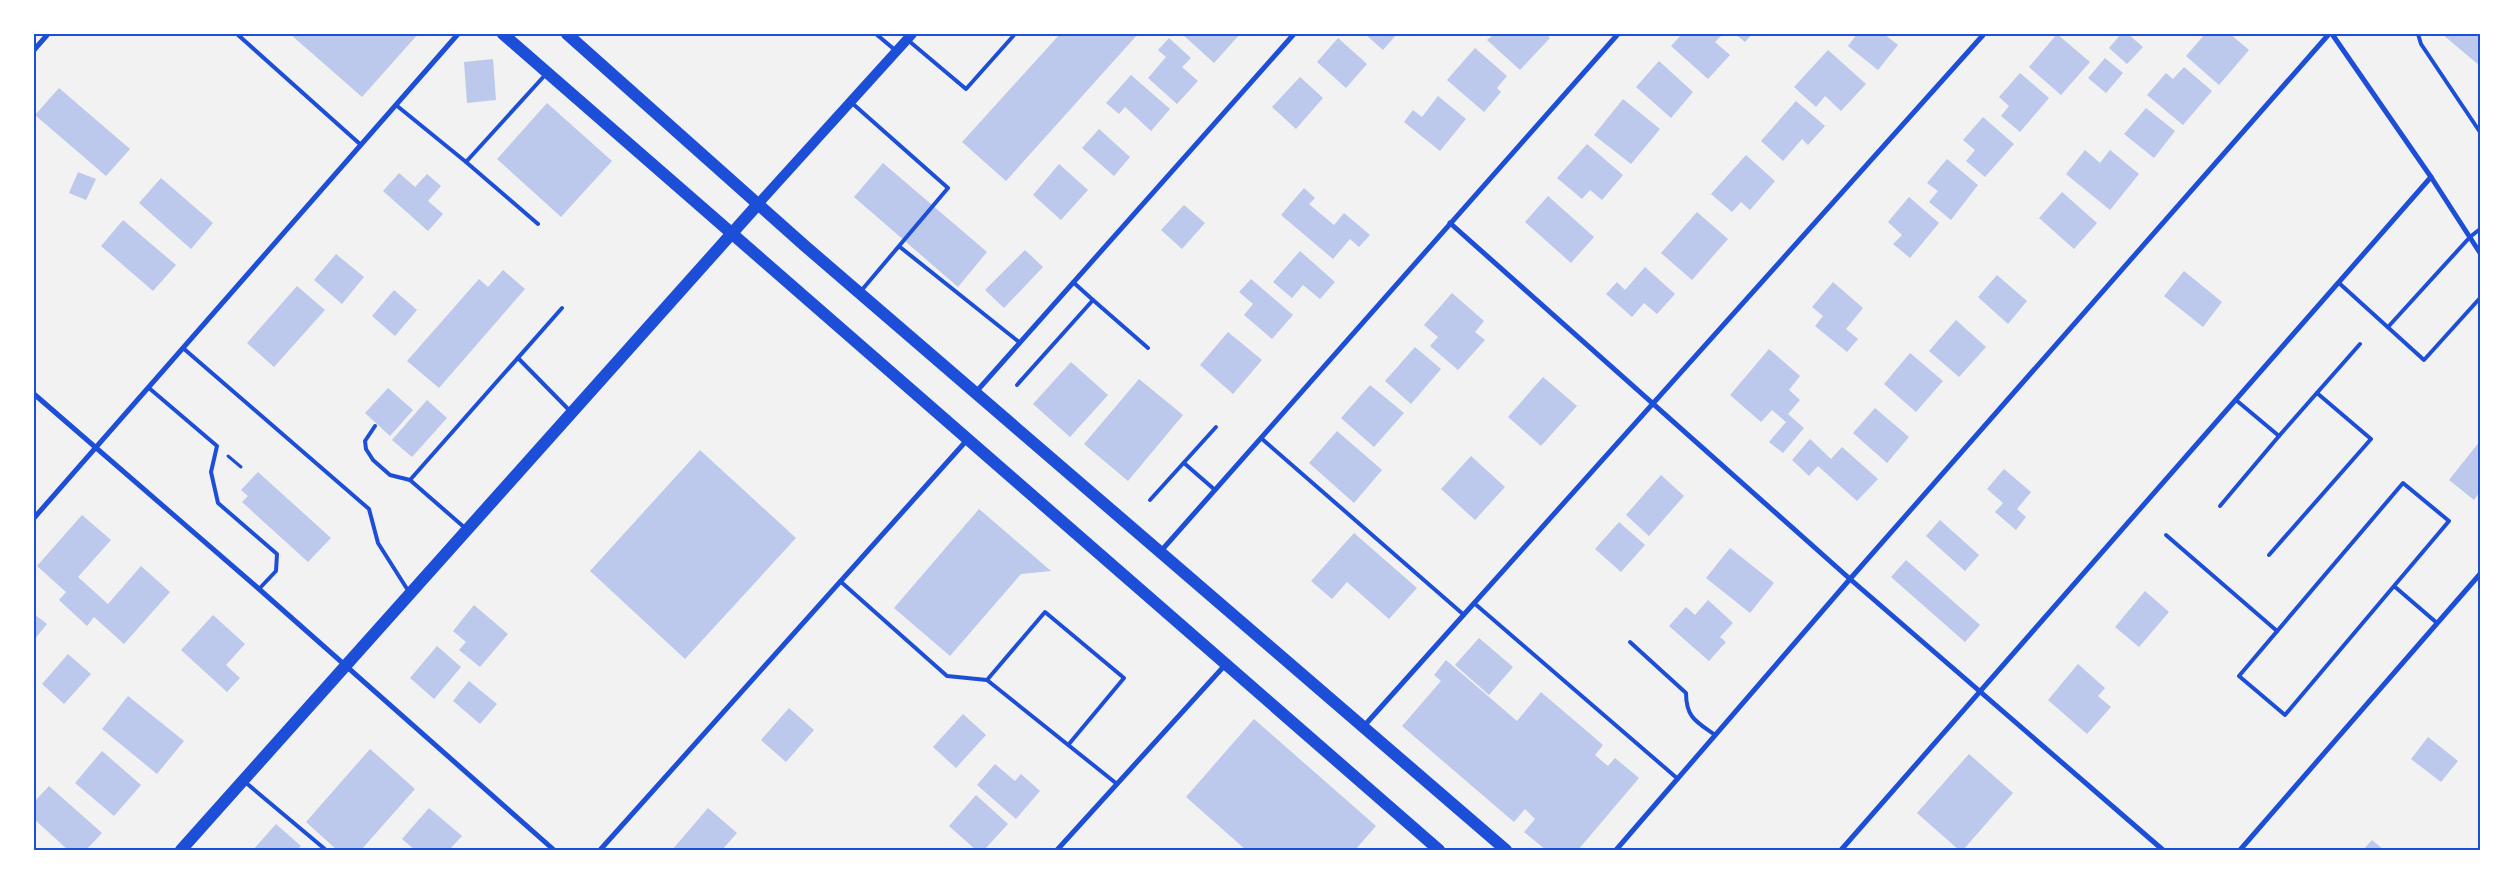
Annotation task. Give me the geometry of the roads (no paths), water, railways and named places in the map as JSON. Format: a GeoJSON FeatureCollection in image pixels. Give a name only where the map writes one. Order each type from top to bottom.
{"type":"FeatureCollection","features":[{"type":"Feature","properties":{"kind":"main road"},"geometry":{"type":"LineString","coordinates":[[504,34],[1439,850]]}},
{"type":"Feature","properties":{"kind":"main road"},"geometry":{"type":"LineString","coordinates":[[567,34],[860,292],[1506,850]]}},
{"type":"Feature","properties":{"kind":"main road"},"geometry":{"type":"LineString","coordinates":[[181,850],[909,36]]}},
{"type":"Feature","properties":{"kind":"street"},"geometry":{"type":"LineString","coordinates":[[34,50],[48,34]]}},
{"type":"Feature","properties":{"kind":"street"},"geometry":{"type":"LineString","coordinates":[[34,518],[458,34]]}},
{"type":"Feature","properties":{"kind":"street"},"geometry":{"type":"LineString","coordinates":[[976,392],[1294,34]]}},
{"type":"Feature","properties":{"kind":"street"},"geometry":{"type":"LineString","coordinates":[[1161,552],[1618,34]]}},
{"type":"Feature","properties":{"kind":"street"},"geometry":{"type":"LineString","coordinates":[[1364,726],[1984,34]]}},
{"type":"Feature","properties":{"kind":"street"},"geometry":{"type":"LineString","coordinates":[[1616,850],[1850,579],[2331,34],[2432,177],[2480,254]]}},
{"type":"Feature","properties":{"kind":"street"},"geometry":{"type":"LineString","coordinates":[[1841,850],[2432,177]]}},
{"type":"Feature","properties":{"kind":"street"},"geometry":{"type":"LineString","coordinates":[[1450,224],[1850,579],[2163,850]]}},
{"type":"Feature","properties":{"kind":"street"},"geometry":{"type":"LineString","coordinates":[[34,394],[259,589],[554,850]]}},
{"type":"Feature","properties":{"kind":"street"},"geometry":{"type":"LineString","coordinates":[[600,850],[967,440]]}},
{"type":"Feature","properties":{"kind":"street"},"geometry":{"type":"LineString","coordinates":[[2240,850],[2480,574]]}},
{"type":"Feature","properties":{"kind":"street"},"geometry":{"type":"LineString","coordinates":[[1057,850],[1226,664]]}},
{"type":"Feature","properties":{"kind":"lane"},"geometry":{"type":"LineString","coordinates":[[237,34],[361,144]]}},
{"type":"Feature","properties":{"kind":"lane"},"geometry":{"type":"LineString","coordinates":[[876,34],[896,51]]}},
{"type":"Feature","properties":{"kind":"lane"},"geometry":{"type":"LineString","coordinates":[[909,36],[966,89],[1015,34]]}},
{"type":"Feature","properties":{"kind":"lane"},"geometry":{"type":"LineString","coordinates":[[2418,34],[2421,44],[2480,132]]}},
{"type":"Feature","properties":{"kind":"lane"},"geometry":{"type":"LineString","coordinates":[[466,162],[548,72]]}},
{"type":"Feature","properties":{"kind":"lane"},"geometry":{"type":"LineString","coordinates":[[851,102],[948,188],[860,292]]}},
{"type":"Feature","properties":{"kind":"lane"},"geometry":{"type":"LineString","coordinates":[[396,105],[538,224]]}},
{"type":"Feature","properties":{"kind":"lane"},"geometry":{"type":"LineString","coordinates":[[2388,327],[2470,237],[2480,229]]}},
{"type":"Feature","properties":{"kind":"lane"},"geometry":{"type":"LineString","coordinates":[[900,247],[1019,342]]}},
{"type":"Feature","properties":{"kind":"lane"},"geometry":{"type":"LineString","coordinates":[[1073,282],[1148,348]]}},
{"type":"Feature","properties":{"kind":"lane"},"geometry":{"type":"LineString","coordinates":[[2339,283],[2424,360],[2480,298]]}},
{"type":"Feature","properties":{"kind":"lane"},"geometry":{"type":"LineString","coordinates":[[1017,385],[1093,300]]}},
{"type":"Feature","properties":{"kind":"lane"},"geometry":{"type":"LineString","coordinates":[[410,480],[562,308]]}},
{"type":"Feature","properties":{"kind":"lane"},"geometry":{"type":"LineString","coordinates":[[2220,506],[2360,344]]}},
{"type":"Feature","properties":{"kind":"lane"},"geometry":{"type":"LineString","coordinates":[[183,348],[369,509],[378,543],[410,594]]}},
{"type":"Feature","properties":{"kind":"lane"},"geometry":{"type":"LineString","coordinates":[[518,358],[572,413]]}},
{"type":"Feature","properties":{"kind":"lane"},"geometry":{"type":"LineString","coordinates":[[148,388],[216,446],[211,472],[218,502],[277,554],[276,571],[259,589]]}},
{"type":"Feature","properties":{"kind":"lane"},"geometry":{"type":"LineString","coordinates":[[2269,555],[2371,439],[2317,393]]}},
{"type":"Feature","properties":{"kind":"lane"},"geometry":{"type":"LineString","coordinates":[[2236,400],[2279,436]]}},
{"type":"Feature","properties":{"kind":"lane"},"geometry":{"type":"LineString","coordinates":[[375,426],[365,441],[366,449],[373,460],[390,475],[410,480],[467,530]]}},
{"type":"Feature","properties":{"kind":"lane"},"geometry":{"type":"LineString","coordinates":[[1150,500],[1216,427]]}},
{"type":"Feature","properties":{"kind":"lane"},"geometry":{"type":"LineString","coordinates":[[1262,438],[1464,614]]}},
{"type":"Feature","properties":{"kind":"lane"},"geometry":{"type":"LineString","coordinates":[[1184,463],[1215,490]]}},
{"type":"Feature","properties":{"kind":"lane"},"geometry":{"type":"LineString","coordinates":[[2403,483],[2449,521],[2394,586],[2285,715],[2239,676],[2403,483]]}},
{"type":"Feature","properties":{"kind":"lane"},"geometry":{"type":"LineString","coordinates":[[2166,535],[2277,631]]}},
{"type":"Feature","properties":{"kind":"lane"},"geometry":{"type":"LineString","coordinates":[[840,581],[947,676],[987,680],[1069,744],[1116,784]]}},
{"type":"Feature","properties":{"kind":"lane"},"geometry":{"type":"LineString","coordinates":[[2394,586],[2437,623]]}},
{"type":"Feature","properties":{"kind":"lane"},"geometry":{"type":"LineString","coordinates":[[1474,603],[1678,779]]}},
{"type":"Feature","properties":{"kind":"lane"},"geometry":{"type":"LineString","coordinates":[[987,680],[1045,612],[1124,678],[1069,744]]}},
{"type":"Feature","properties":{"kind":"lane"},"geometry":{"type":"LineString","coordinates":[[1630,642],[1686,693],[1686,706],[1692,719],[1715,735]]}},
{"type":"Feature","properties":{"kind":"lane"},"geometry":{"type":"LineString","coordinates":[[243,780],[326,850]]}}]}
